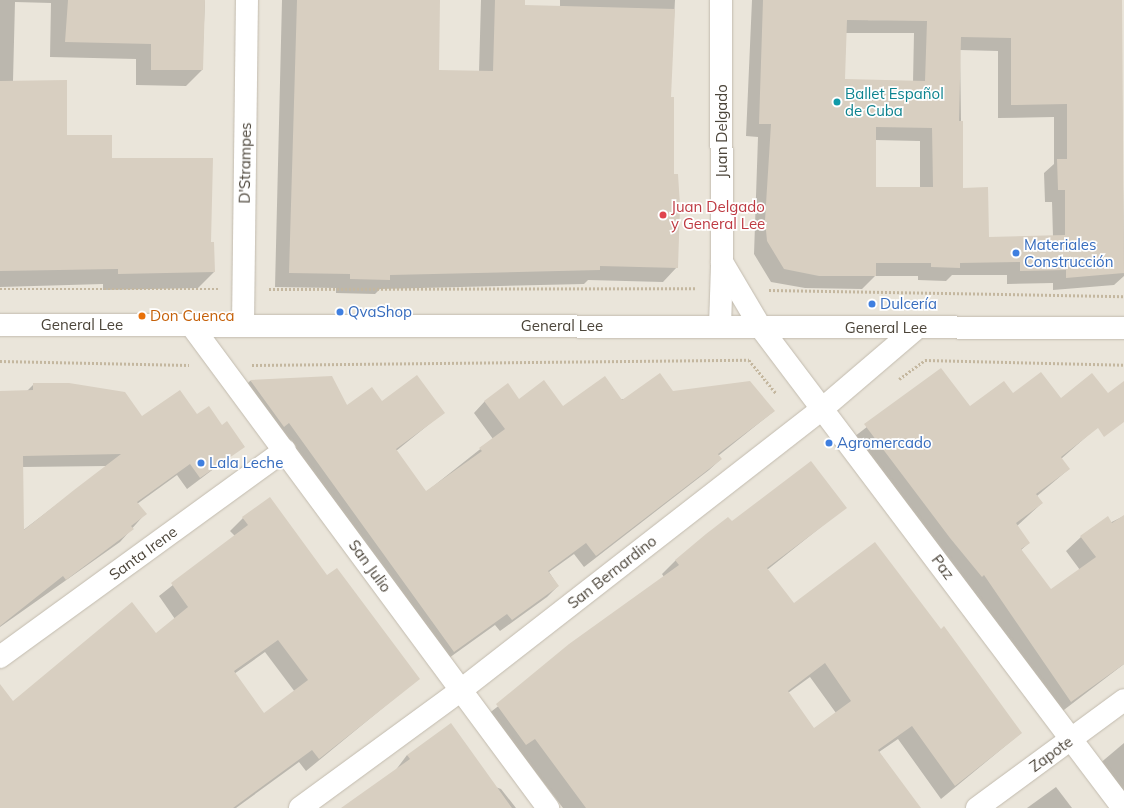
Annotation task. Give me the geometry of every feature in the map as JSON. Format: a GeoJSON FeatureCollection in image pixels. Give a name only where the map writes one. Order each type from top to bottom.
{"type":"FeatureCollection","features":[{"type":"Feature","properties":{"kind":"street","name":"D'Strampes"},"geometry":{"type":"LineString","coordinates":[[243,325],[247,0]]}},
{"type":"Feature","properties":{"kind":"street","name":"Juan Delgado"},"geometry":{"type":"LineString","coordinates":[[721,0],[722,262],[729,289],[761,328]]}},
{"type":"Feature","properties":{"kind":"street"},"geometry":{"type":"LineString","coordinates":[[720,326],[729,289]]}},
{"type":"Feature","properties":{"kind":"street","name":"General Lee"},"geometry":{"type":"LineString","coordinates":[[0,325],[1124,328]]}},
{"type":"Feature","properties":{"kind":"street","name":"San Julio"},"geometry":{"type":"LineString","coordinates":[[191,326],[285,450],[548,808]]}},
{"type":"Feature","properties":{"kind":"street","name":"Paz"},"geometry":{"type":"LineString","coordinates":[[761,328],[1073,738],[1123,808]]}},
{"type":"Feature","properties":{"kind":"street","name":"San Bernardino"},"geometry":{"type":"LineString","coordinates":[[300,808],[461,690],[822,409],[917,328]]}},
{"type":"Feature","properties":{"kind":"street","name":"Santa Irene"},"geometry":{"type":"LineString","coordinates":[[0,656],[285,450]]}},
{"type":"Feature","properties":{"kind":"street","name":"Zapote"},"geometry":{"type":"LineString","coordinates":[[977,808],[1124,700]]}},
{"type":"Feature","properties":{"kind":"path"},"geometry":{"type":"LineString","coordinates":[[0,289],[729,289],[1124,296]]}},
{"type":"Feature","properties":{"kind":"path"},"geometry":{"type":"LineString","coordinates":[[0,361],[221,366],[749,360],[778,395]]}},
{"type":"Feature","properties":{"kind":"path"},"geometry":{"type":"LineString","coordinates":[[893,384],[924,360],[1124,365]]}},
{"type":"Feature","properties":{"kind":"shaded area"},"geometry":{"type":"Polygon","coordinates":[[[0,0],[1124,0],[1124,808],[0,808],[0,0]]]}},
{"type":"Feature","properties":{"kind":"building"},"geometry":{"type":"Polygon","coordinates":[[[68,0],[205,0],[203,70],[151,70],[151,44],[65,42],[68,0]]]}},
{"type":"Feature","properties":{"kind":"building"},"geometry":{"type":"Polygon","coordinates":[[[297,0],[440,0],[439,70],[493,71],[495,0],[525,0],[525,5],[675,9],[671,97],[674,97],[674,174],[678,174],[680,206],[678,268],[600,266],[600,270],[390,275],[390,280],[350,279],[350,274],[289,273],[297,0]]]}},
{"type":"Feature","properties":{"kind":"building"},"geometry":{"type":"Polygon","coordinates":[[[763,0],[1122,0],[1124,273],[1066,278],[1066,270],[1020,271],[1020,262],[960,263],[960,268],[931,267],[931,263],[876,263],[876,276],[819,276],[784,269],[767,241],[765,220],[771,124],[759,124],[763,0]],[[847,20],[845,79],[925,81],[927,21],[847,20]],[[961,37],[959,121],[963,121],[963,188],[988,187],[989,237],[1065,235],[1065,190],[1058,190],[1057,159],[1067,159],[1067,104],[1011,105],[1011,38],[961,37]],[[876,127],[876,187],[933,187],[932,128],[876,127]]]}},
{"type":"Feature","properties":{"kind":"building"},"geometry":{"type":"Polygon","coordinates":[[[67,80],[67,135],[112,135],[112,158],[213,158],[211,242],[214,242],[215,272],[118,274],[118,269],[0,271],[0,81],[67,80]]]}},
{"type":"Feature","properties":{"kind":"building"},"geometry":{"type":"Polygon","coordinates":[[[941,368],[970,406],[1004,381],[1013,393],[1041,372],[1061,398],[1092,373],[1108,393],[1124,381],[1124,422],[1104,437],[1098,428],[1061,457],[1070,469],[1036,494],[1043,503],[1016,523],[1030,543],[1021,549],[1051,589],[1096,557],[1080,536],[1108,516],[1112,523],[1124,515],[1124,664],[1071,702],[984,575],[982,577],[950,538],[864,424],[941,368]]]}},
{"type":"Feature","properties":{"kind":"building"},"geometry":{"type":"Polygon","coordinates":[[[660,373],[673,391],[750,381],[775,411],[718,454],[722,459],[596,556],[586,543],[548,571],[559,586],[512,620],[507,614],[454,652],[289,423],[284,427],[250,380],[332,376],[347,405],[372,387],[382,401],[417,375],[445,413],[396,449],[426,491],[482,451],[479,448],[505,429],[484,401],[508,383],[519,399],[544,380],[563,406],[605,376],[622,400],[660,373]]]}},
{"type":"Feature","properties":{"kind":"building"},"geometry":{"type":"Polygon","coordinates":[[[33,383],[69,383],[125,392],[142,416],[180,390],[197,414],[209,406],[222,425],[227,421],[245,447],[200,478],[190,464],[137,502],[147,514],[131,526],[134,529],[66,580],[63,576],[0,626],[0,391],[33,390],[33,383]],[[121,454],[23,456],[24,530],[121,454]]]}},
{"type":"Feature","properties":{"kind":"building"},"geometry":{"type":"Polygon","coordinates":[[[811,461],[847,508],[767,568],[794,603],[875,542],[941,629],[944,626],[1022,733],[955,786],[912,726],[878,750],[921,808],[586,808],[535,739],[526,745],[496,704],[569,644],[679,565],[675,560],[706,534],[728,517],[732,521],[811,461]],[[825,663],[788,691],[814,728],[851,701],[825,663]]]}},
{"type":"Feature","properties":{"kind":"building"},"geometry":{"type":"Polygon","coordinates":[[[270,497],[327,575],[337,568],[420,679],[319,759],[312,750],[233,808],[0,808],[0,684],[13,701],[132,602],[156,633],[188,607],[171,583],[248,525],[242,517],[270,497]],[[278,640],[234,671],[264,713],[308,680],[278,640]]]}},
{"type":"Feature","properties":{"kind":"building"},"geometry":{"type":"Polygon","coordinates":[[[451,723],[512,808],[341,808],[410,759],[407,755],[451,723]]]}},
{"type":"Feature","properties":{"kind":"place","name":"Ballet Español de Cuba"},"geometry":{"type":"Point","coordinates":[837,102]}},
{"type":"Feature","properties":{"kind":"place","name":"Juan Delgado y General Lee"},"geometry":{"type":"Point","coordinates":[663,215]}},
{"type":"Feature","properties":{"kind":"place","name":"Materiales Construcción"},"geometry":{"type":"Point","coordinates":[1016,253]}},
{"type":"Feature","properties":{"kind":"place","name":"Dulcería"},"geometry":{"type":"Point","coordinates":[872,304]}},
{"type":"Feature","properties":{"kind":"place","name":"QvaShop"},"geometry":{"type":"Point","coordinates":[340,312]}},
{"type":"Feature","properties":{"kind":"place","name":"Don Cuenca"},"geometry":{"type":"Point","coordinates":[142,316]}},
{"type":"Feature","properties":{"kind":"place","name":"Agromercado"},"geometry":{"type":"Point","coordinates":[829,443]}},
{"type":"Feature","properties":{"kind":"place","name":"Lala Leche"},"geometry":{"type":"Point","coordinates":[201,463]}}]}
